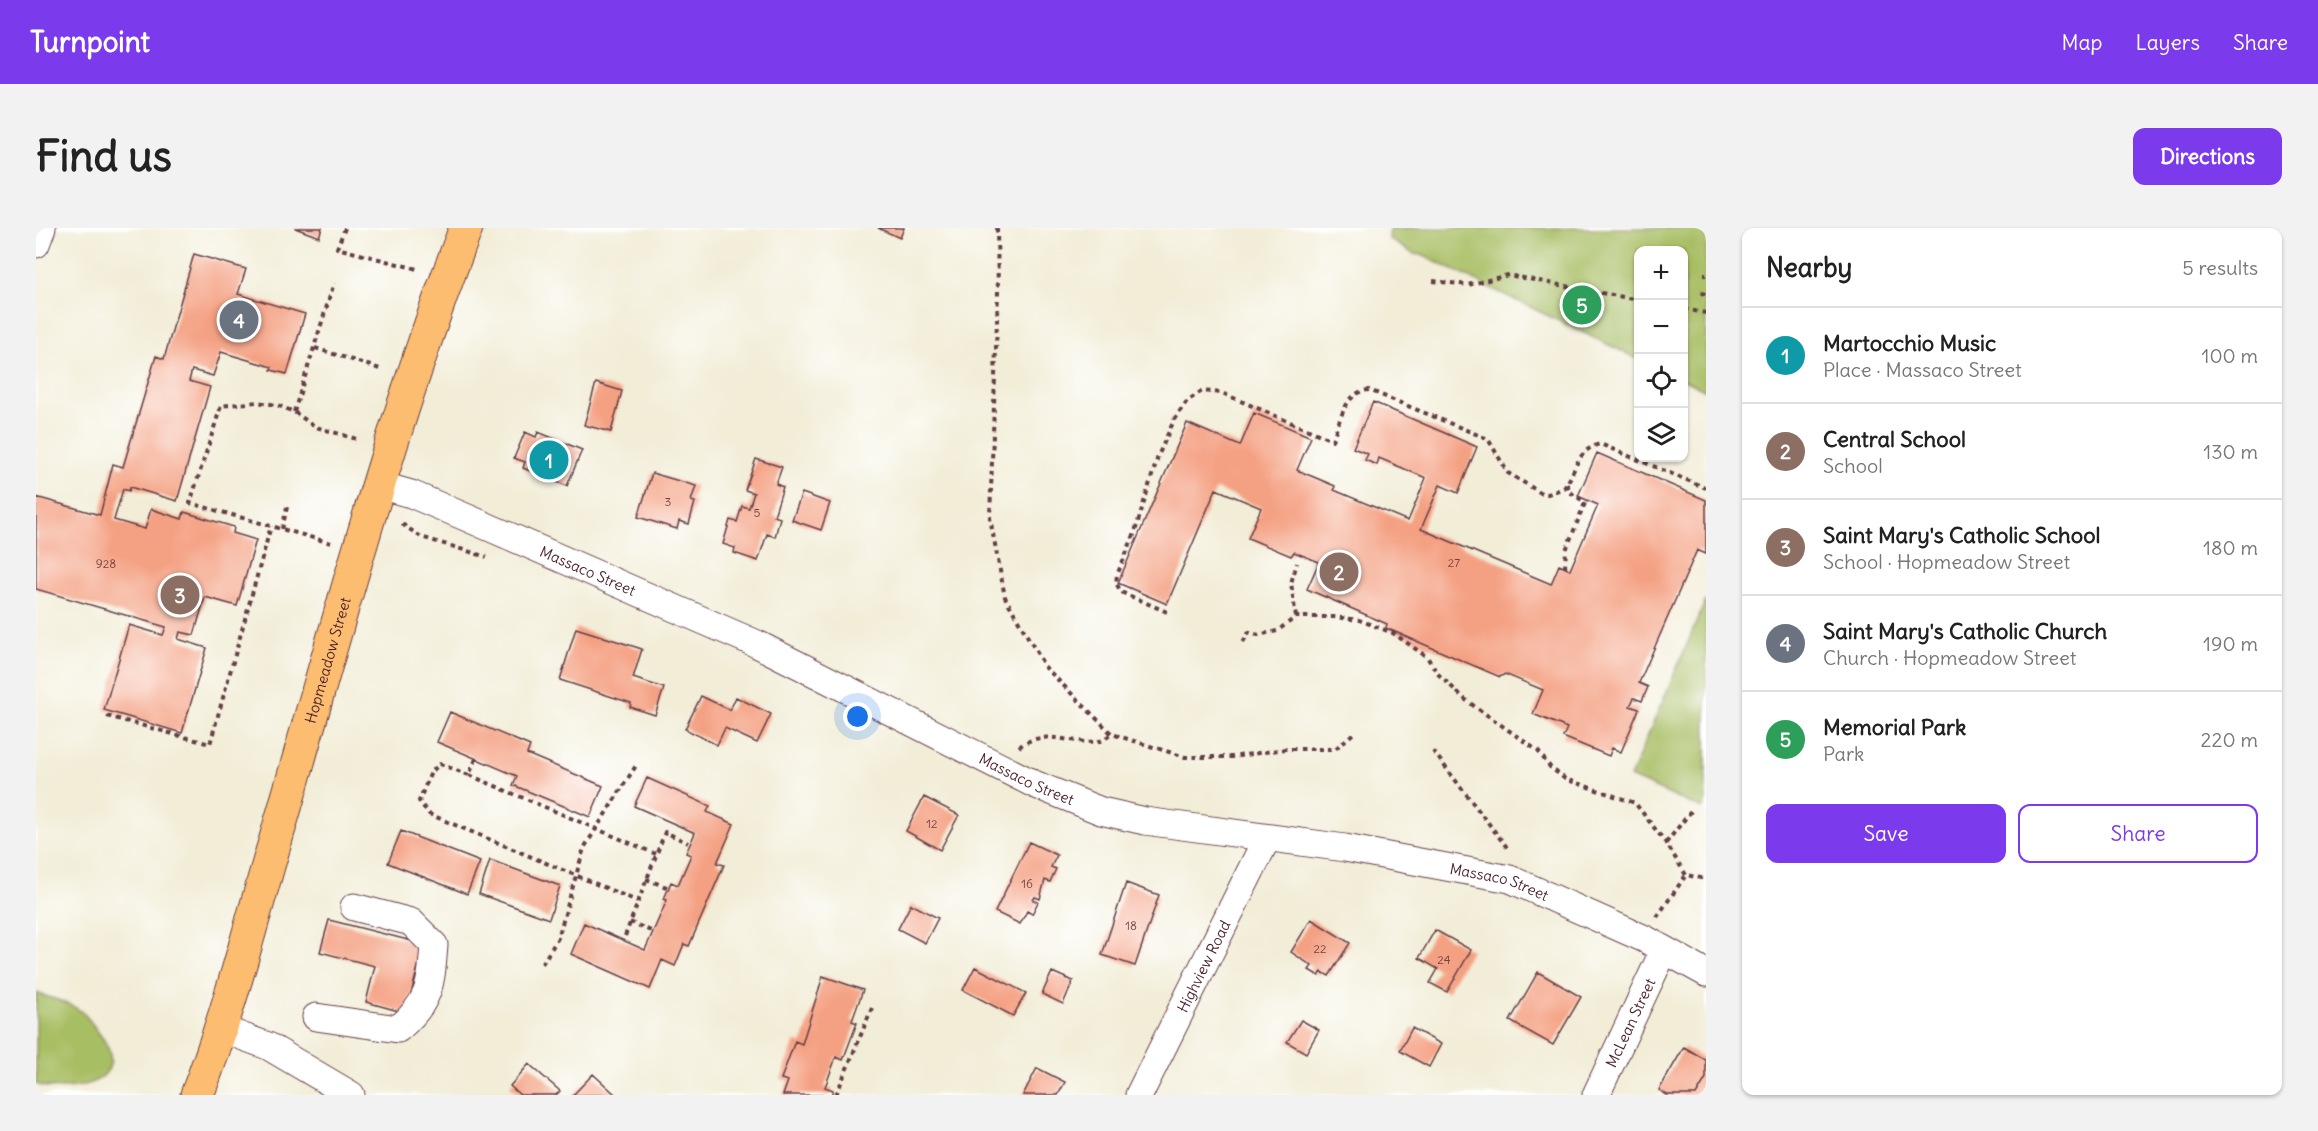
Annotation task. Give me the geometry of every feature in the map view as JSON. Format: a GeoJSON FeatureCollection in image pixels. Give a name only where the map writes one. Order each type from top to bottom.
{"type":"FeatureCollection","features":[{"type":"Feature","properties":{"kind":"highway","name":"Hopmeadow Street"},"geometry":{"type":"LineString","coordinates":[[197,1095],[219,1028],[379,484],[430,320],[466,228]]}},
{"type":"Feature","properties":{"kind":"street"},"geometry":{"type":"LineString","coordinates":[[36,244],[42,228]]}},
{"type":"Feature","properties":{"kind":"street","name":"Massaco Street"},"geometry":{"type":"LineString","coordinates":[[379,484],[411,494],[757,644],[1034,784],[1101,811],[1145,821],[1344,848],[1510,879],[1655,945],[1706,973]]}},
{"type":"Feature","properties":{"kind":"street","name":"Highview Road"},"geometry":{"type":"LineString","coordinates":[[1139,1095],[1267,838]]}},
{"type":"Feature","properties":{"kind":"street"},"geometry":{"type":"LineString","coordinates":[[316,1017],[398,1029],[412,1017],[428,993],[434,945],[411,922],[354,907]]}},
{"type":"Feature","properties":{"kind":"street","name":"McLean Street"},"geometry":{"type":"LineString","coordinates":[[1596,1095],[1655,945]]}},
{"type":"Feature","properties":{"kind":"street"},"geometry":{"type":"LineString","coordinates":[[219,1028],[268,1046],[351,1095]]}},
{"type":"Feature","properties":{"kind":"path"},"geometry":{"type":"LineString","coordinates":[[345,228],[338,248],[417,269]]}},
{"type":"Feature","properties":{"kind":"path"},"geometry":{"type":"LineString","coordinates":[[997,228],[998,292],[990,518],[1005,597],[1044,667],[1113,734],[1185,757],[1232,757],[1285,749],[1335,749],[1355,732]]}},
{"type":"Feature","properties":{"kind":"path"},"geometry":{"type":"LineString","coordinates":[[1433,281],[1468,285],[1508,275],[1634,299]]}},
{"type":"Feature","properties":{"kind":"path"},"geometry":{"type":"LineString","coordinates":[[294,412],[334,283]]}},
{"type":"Feature","properties":{"kind":"path"},"geometry":{"type":"LineString","coordinates":[[1688,310],[1706,313]]}},
{"type":"Feature","properties":{"kind":"path"},"geometry":{"type":"LineString","coordinates":[[314,348],[383,370]]}},
{"type":"Feature","properties":{"kind":"path"},"geometry":{"type":"LineString","coordinates":[[1167,612],[1121,592],[1116,583],[1117,575],[1134,536],[1158,456],[1175,418],[1187,401],[1202,391],[1222,393],[1332,440],[1351,396],[1360,391],[1369,390],[1488,439],[1508,472],[1541,493],[1556,492],[1567,483],[1578,459],[1587,449],[1600,444],[1706,488]]}},
{"type":"Feature","properties":{"kind":"path"},"geometry":{"type":"LineString","coordinates":[[332,543],[190,503],[221,405],[257,402],[277,405],[294,412],[316,427],[360,440]]}},
{"type":"Feature","properties":{"kind":"path"},"geometry":{"type":"LineString","coordinates":[[1565,567],[1566,550],[1586,503],[1570,492],[1567,483]]}},
{"type":"Feature","properties":{"kind":"path"},"geometry":{"type":"LineString","coordinates":[[282,529],[287,507]]}},
{"type":"Feature","properties":{"kind":"path"},"geometry":{"type":"LineString","coordinates":[[107,716],[210,744],[271,526]]}},
{"type":"Feature","properties":{"kind":"path"},"geometry":{"type":"LineString","coordinates":[[1296,617],[1291,583],[1297,562]]}},
{"type":"Feature","properties":{"kind":"path"},"geometry":{"type":"LineString","coordinates":[[1243,642],[1250,632],[1258,635],[1277,631],[1296,617],[1359,620],[1393,633],[1427,657],[1438,674],[1467,701],[1538,751],[1550,767],[1565,779],[1635,803],[1666,843],[1686,876]]}},
{"type":"Feature","properties":{"kind":"path"},"geometry":{"type":"LineString","coordinates":[[1019,748],[1028,740],[1049,738],[1100,741],[1113,734]]}},
{"type":"Feature","properties":{"kind":"path"},"geometry":{"type":"LineString","coordinates":[[1433,751],[1506,849],[1512,851]]}},
{"type":"Feature","properties":{"kind":"path"},"geometry":{"type":"LineString","coordinates":[[469,775],[476,759]]}},
{"type":"Feature","properties":{"kind":"path"},"geometry":{"type":"LineString","coordinates":[[638,901],[576,873],[429,814],[420,801],[431,772],[440,764],[656,854]]}},
{"type":"Feature","properties":{"kind":"path"},"geometry":{"type":"LineString","coordinates":[[542,964],[558,938],[584,848],[637,764]]}},
{"type":"Feature","properties":{"kind":"path"},"geometry":{"type":"LineString","coordinates":[[1666,843],[1692,810]]}},
{"type":"Feature","properties":{"kind":"path"},"geometry":{"type":"LineString","coordinates":[[625,936],[665,832],[688,843]]}},
{"type":"Feature","properties":{"kind":"path"},"geometry":{"type":"LineString","coordinates":[[1655,945],[1662,907],[1686,876]]}},
{"type":"Feature","properties":{"kind":"path"},"geometry":{"type":"LineString","coordinates":[[1686,876],[1706,879]]}},
{"type":"Feature","properties":{"kind":"path"},"geometry":{"type":"LineString","coordinates":[[646,879],[669,888]]}},
{"type":"Feature","properties":{"kind":"path"},"geometry":{"type":"LineString","coordinates":[[630,922],[651,931]]}},
{"type":"Feature","properties":{"kind":"path"},"geometry":{"type":"LineString","coordinates":[[836,1095],[872,1008]]}},
{"type":"Feature","properties":{"kind":"green space"},"geometry":{"type":"Polygon","coordinates":[[[1390,228],[1706,228],[1706,391],[1688,382],[1688,246],[1634,246],[1634,357],[1422,255],[1414,254],[1389,239],[1390,228]]]}},
{"type":"Feature","properties":{"kind":"green space"},"geometry":{"type":"Polygon","coordinates":[[[1706,600],[1706,800],[1702,809],[1630,777],[1706,600]]]}},
{"type":"Feature","properties":{"kind":"green space"},"geometry":{"type":"Polygon","coordinates":[[[36,993],[73,1006],[87,1017],[109,1050],[110,1064],[105,1074],[94,1082],[80,1086],[64,1088],[36,1084],[36,993]]]}},
{"type":"Feature","properties":{"kind":"building"},"geometry":{"type":"Polygon","coordinates":[[[295,228],[322,228],[319,237],[295,228]]]}},
{"type":"Feature","properties":{"kind":"building"},"geometry":{"type":"Polygon","coordinates":[[[878,228],[904,228],[900,238],[878,228]]]}},
{"type":"Feature","properties":{"kind":"building"},"geometry":{"type":"Polygon","coordinates":[[[194,254],[246,269],[238,294],[305,314],[287,374],[271,370],[272,367],[221,352],[213,376],[192,370],[189,381],[210,387],[177,501],[130,487],[129,491],[123,489],[114,520],[145,529],[151,509],[182,519],[184,512],[234,527],[233,533],[256,540],[237,606],[205,597],[194,635],[180,632],[178,639],[207,648],[182,733],[104,710],[129,625],[163,635],[166,627],[36,589],[36,497],[100,515],[113,464],[123,467],[156,356],[164,359],[194,254]]]}},
{"type":"Feature","properties":{"kind":"building"},"geometry":{"type":"Polygon","coordinates":[[[596,383],[622,391],[611,432],[584,425],[596,383]]]}},
{"type":"Feature","properties":{"kind":"building"},"geometry":{"type":"Polygon","coordinates":[[[1373,402],[1477,447],[1458,493],[1440,485],[1421,529],[1551,584],[1559,565],[1570,570],[1598,505],[1578,496],[1597,453],[1706,500],[1706,554],[1697,550],[1639,683],[1648,687],[1642,701],[1634,698],[1630,706],[1639,709],[1621,752],[1612,748],[1609,756],[1563,737],[1567,728],[1533,714],[1543,690],[1505,674],[1500,677],[1386,628],[1387,624],[1307,589],[1319,562],[1294,552],[1291,556],[1248,538],[1261,508],[1216,489],[1167,604],[1118,583],[1187,423],[1240,446],[1254,413],[1311,437],[1297,470],[1335,486],[1334,490],[1408,521],[1426,478],[1379,458],[1377,465],[1365,460],[1368,454],[1353,448],[1373,402]]]}},
{"type":"Feature","properties":{"kind":"building"},"geometry":{"type":"Polygon","coordinates":[[[525,432],[536,437],[538,432],[582,450],[567,486],[523,468],[525,462],[514,458],[525,432]]]}},
{"type":"Feature","properties":{"kind":"building"},"geometry":{"type":"Polygon","coordinates":[[[756,459],[782,467],[776,484],[783,487],[774,516],[780,518],[775,537],[767,534],[758,561],[734,553],[735,548],[723,544],[730,520],[737,522],[742,506],[749,508],[754,493],[745,490],[756,459]]]}},
{"type":"Feature","properties":{"kind":"building"},"geometry":{"type":"Polygon","coordinates":[[[652,473],[696,486],[691,501],[695,502],[689,524],[679,521],[677,529],[638,517],[652,473]]]}},
{"type":"Feature","properties":{"kind":"building"},"geometry":{"type":"Polygon","coordinates":[[[802,493],[830,503],[821,530],[792,520],[802,493]]]}},
{"type":"Feature","properties":{"kind":"building"},"geometry":{"type":"Polygon","coordinates":[[[576,628],[642,649],[633,678],[664,688],[655,715],[630,707],[631,703],[560,680],[576,628]]]}},
{"type":"Feature","properties":{"kind":"building"},"geometry":{"type":"Polygon","coordinates":[[[701,696],[730,710],[736,697],[771,714],[757,743],[725,728],[717,745],[685,729],[701,696]]]}},
{"type":"Feature","properties":{"kind":"building"},"geometry":{"type":"Polygon","coordinates":[[[450,712],[530,746],[527,754],[603,786],[590,817],[513,785],[517,776],[437,742],[450,712]]]}},
{"type":"Feature","properties":{"kind":"building"},"geometry":{"type":"Polygon","coordinates":[[[647,778],[710,806],[707,812],[734,824],[717,863],[724,865],[689,946],[684,944],[675,966],[662,960],[650,989],[571,954],[584,923],[645,950],[667,900],[664,899],[671,882],[678,885],[691,855],[686,853],[695,833],[634,806],[647,778]]]}},
{"type":"Feature","properties":{"kind":"building"},"geometry":{"type":"Polygon","coordinates":[[[924,797],[959,815],[940,850],[906,831],[924,797]]]}},
{"type":"Feature","properties":{"kind":"building"},"geometry":{"type":"Polygon","coordinates":[[[401,831],[480,862],[467,894],[388,863],[401,831]]]}},
{"type":"Feature","properties":{"kind":"building"},"geometry":{"type":"Polygon","coordinates":[[[1029,842],[1057,855],[1051,867],[1056,869],[1050,882],[1045,880],[1040,899],[1035,897],[1033,900],[1038,902],[1032,914],[1027,911],[1020,924],[995,912],[1029,842]]]}},
{"type":"Feature","properties":{"kind":"building"},"geometry":{"type":"Polygon","coordinates":[[[490,860],[560,886],[549,919],[479,894],[490,860]]]}},
{"type":"Feature","properties":{"kind":"building"},"geometry":{"type":"Polygon","coordinates":[[[1126,883],[1159,895],[1135,966],[1102,955],[1126,883]]]}},
{"type":"Feature","properties":{"kind":"building"},"geometry":{"type":"Polygon","coordinates":[[[911,904],[938,918],[925,943],[898,929],[911,904]]]}},
{"type":"Feature","properties":{"kind":"building"},"geometry":{"type":"Polygon","coordinates":[[[1311,919],[1350,943],[1329,976],[1322,972],[1319,976],[1309,970],[1312,966],[1291,952],[1311,919]]]}},
{"type":"Feature","properties":{"kind":"building"},"geometry":{"type":"Polygon","coordinates":[[[329,920],[424,944],[406,1013],[366,1002],[375,966],[320,952],[329,920]]]}},
{"type":"Feature","properties":{"kind":"building"},"geometry":{"type":"Polygon","coordinates":[[[1435,930],[1471,950],[1447,992],[1430,983],[1438,969],[1419,958],[1435,930]]]}},
{"type":"Feature","properties":{"kind":"building"},"geometry":{"type":"Polygon","coordinates":[[[975,967],[1026,993],[1013,1016],[963,990],[975,967]]]}},
{"type":"Feature","properties":{"kind":"building"},"geometry":{"type":"Polygon","coordinates":[[[1052,972],[1073,981],[1063,1004],[1042,994],[1052,972]]]}},
{"type":"Feature","properties":{"kind":"building"},"geometry":{"type":"Polygon","coordinates":[[[1538,972],[1581,997],[1553,1045],[1510,1021],[1538,972]]]}},
{"type":"Feature","properties":{"kind":"building"},"geometry":{"type":"Polygon","coordinates":[[[823,976],[863,990],[852,1021],[857,1023],[843,1060],[836,1057],[825,1087],[833,1090],[831,1095],[783,1095],[788,1081],[781,1079],[795,1041],[802,1044],[823,976]]]}},
{"type":"Feature","properties":{"kind":"building"},"geometry":{"type":"Polygon","coordinates":[[[1301,1020],[1319,1030],[1306,1053],[1287,1042],[1301,1020]]]}},
{"type":"Feature","properties":{"kind":"building"},"geometry":{"type":"Polygon","coordinates":[[[1412,1028],[1441,1044],[1429,1067],[1400,1051],[1412,1028]]]}},
{"type":"Feature","properties":{"kind":"building"},"geometry":{"type":"Polygon","coordinates":[[[1684,1047],[1706,1060],[1706,1078],[1696,1095],[1667,1095],[1659,1090],[1684,1047]]]}},
{"type":"Feature","properties":{"kind":"building"},"geometry":{"type":"Polygon","coordinates":[[[529,1064],[560,1091],[556,1095],[520,1095],[510,1086],[529,1064]]]}},
{"type":"Feature","properties":{"kind":"building"},"geometry":{"type":"Polygon","coordinates":[[[1037,1068],[1065,1082],[1058,1095],[1023,1095],[1037,1068]]]}},
{"type":"Feature","properties":{"kind":"building"},"geometry":{"type":"Polygon","coordinates":[[[593,1074],[616,1095],[573,1095],[593,1074]]]}},
{"type":"Feature","properties":{"kind":"place","name":"Memorial Park"},"geometry":{"type":"Point","coordinates":[1582,305]}},
{"type":"Feature","properties":{"kind":"place","name":"Saint Mary's Catholic Church"},"geometry":{"type":"Point","coordinates":[239,320]}},
{"type":"Feature","properties":{"kind":"place","name":"Martocchio Music"},"geometry":{"type":"Point","coordinates":[549,460]}},
{"type":"Feature","properties":{"kind":"place","name":"Central School"},"geometry":{"type":"Point","coordinates":[1339,572]}},
{"type":"Feature","properties":{"kind":"place","name":"Saint Mary's Catholic School"},"geometry":{"type":"Point","coordinates":[180,595]}}]}
